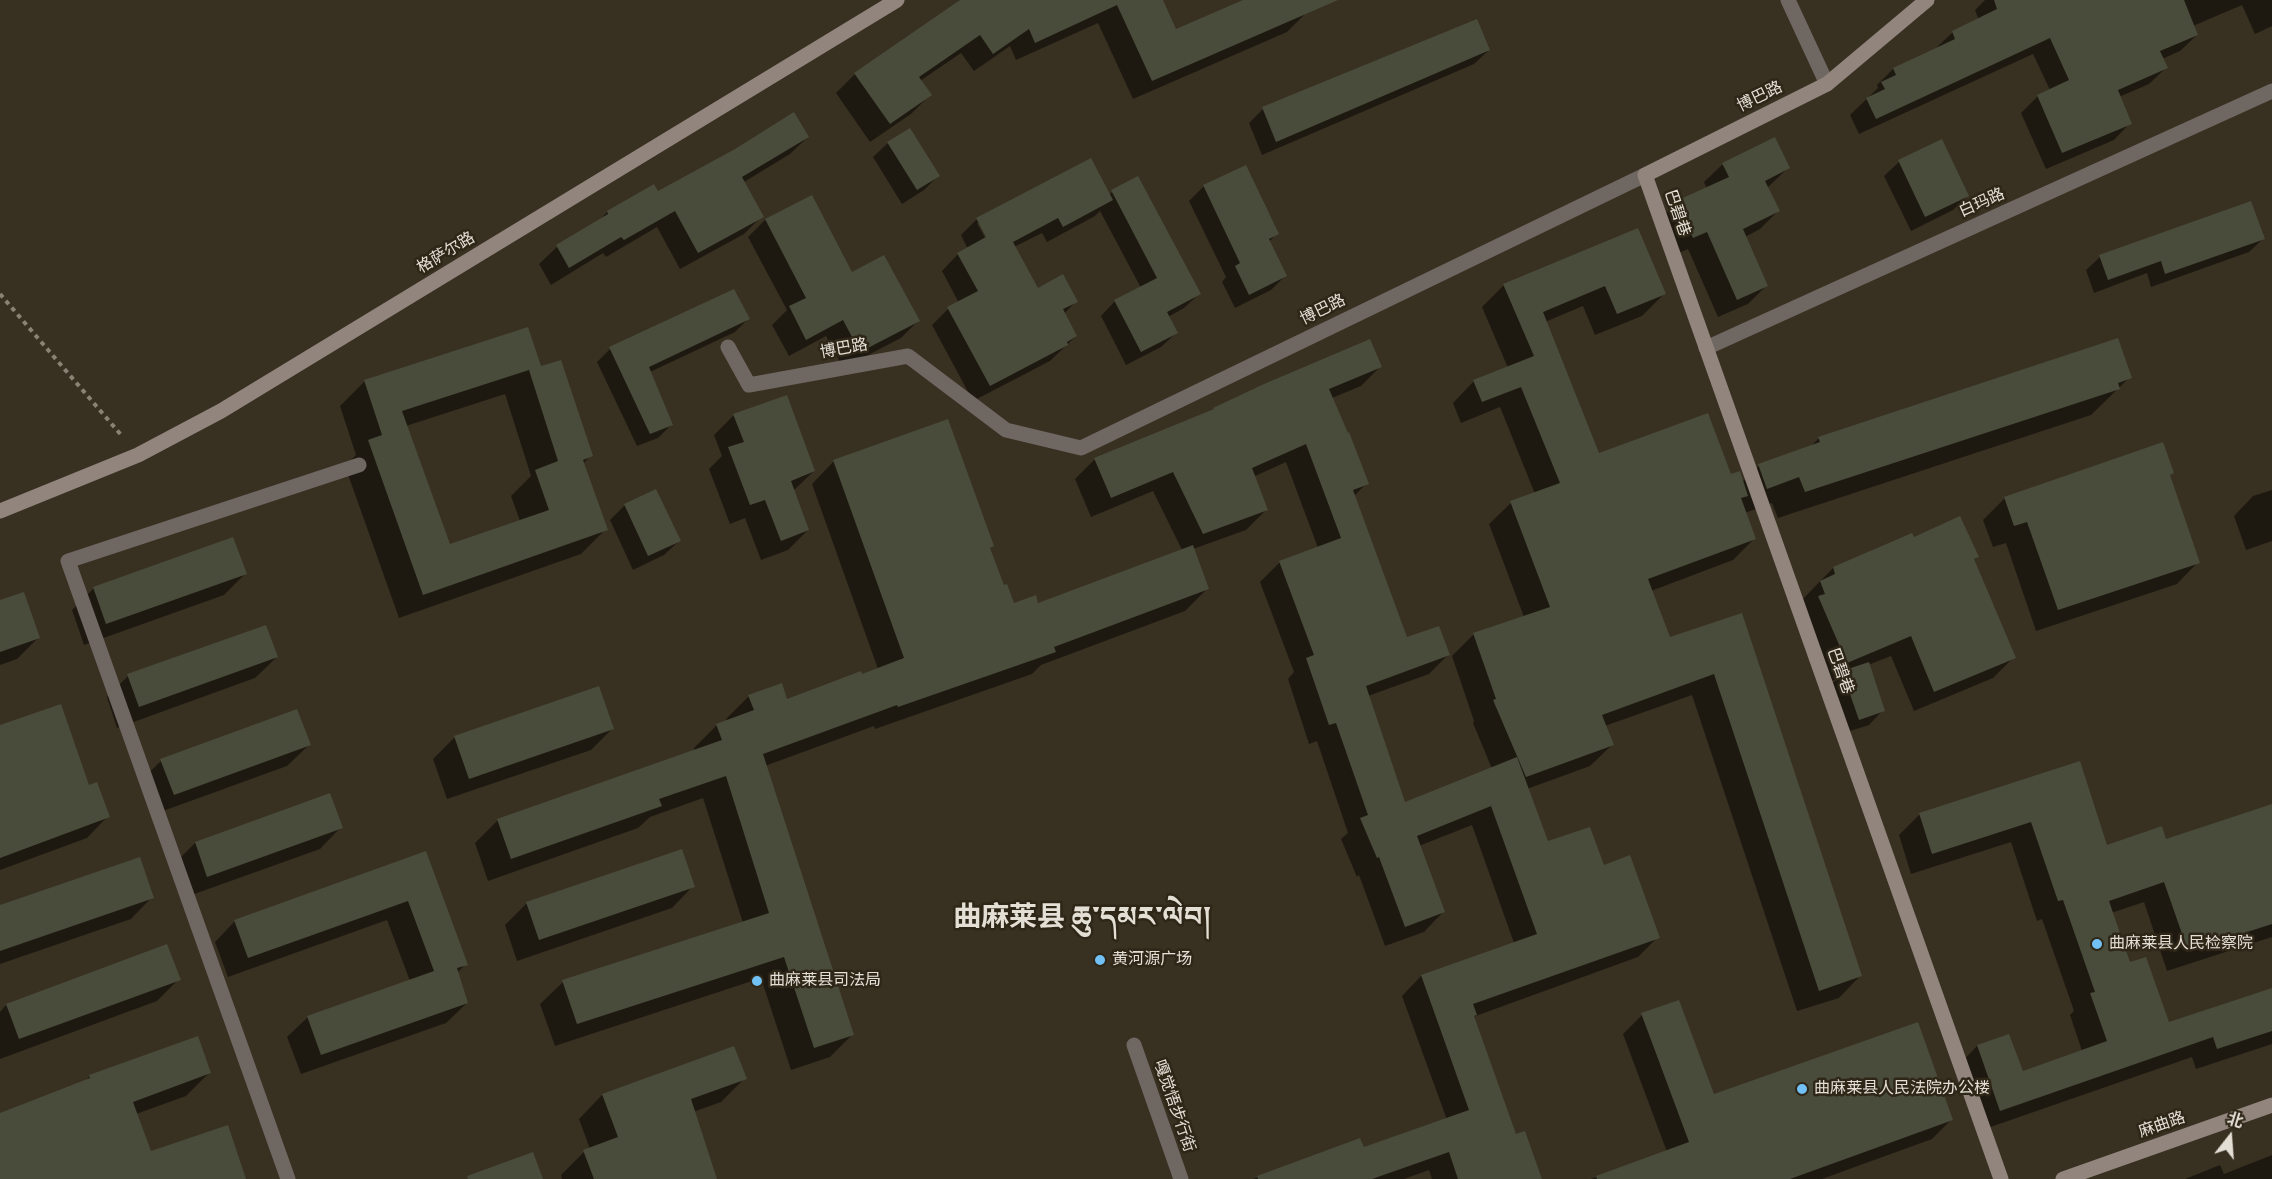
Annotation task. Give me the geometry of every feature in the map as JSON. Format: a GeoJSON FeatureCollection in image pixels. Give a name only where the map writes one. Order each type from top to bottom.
{"type":"FeatureCollection","features":[{"type":"Feature","properties":{"kind":"street","name":"格萨尔路"},"geometry":{"type":"LineString","coordinates":[[0,511],[138,455],[221,411],[897,0]]}},
{"type":"Feature","properties":{"kind":"street"},"geometry":{"type":"LineString","coordinates":[[1788,0],[1827,84]]}},
{"type":"Feature","properties":{"kind":"street","name":"博巴路"},"geometry":{"type":"LineString","coordinates":[[728,347],[749,385],[908,356],[1006,430],[1081,448],[1645,175],[1827,84],[1927,0]]}},
{"type":"Feature","properties":{"kind":"street","name":"白玛路"},"geometry":{"type":"LineString","coordinates":[[1706,348],[2272,91]]}},
{"type":"Feature","properties":{"kind":"street","name":"巴碧巷"},"geometry":{"type":"LineString","coordinates":[[1645,175],[2001,1179]]}},
{"type":"Feature","properties":{"kind":"street"},"geometry":{"type":"LineString","coordinates":[[288,1179],[68,561],[359,465]]}},
{"type":"Feature","properties":{"kind":"street","name":"嘎觉悟步行街"},"geometry":{"type":"LineString","coordinates":[[1134,1045],[1181,1179]]}},
{"type":"Feature","properties":{"kind":"street","name":"麻曲路"},"geometry":{"type":"LineString","coordinates":[[2063,1179],[2272,1105]]}},
{"type":"Feature","properties":{"kind":"path"},"geometry":{"type":"LineString","coordinates":[[0,294],[138,455]]}},
{"type":"Feature","properties":{"kind":"building"},"geometry":{"type":"Polygon","coordinates":[[[960,0],[1163,0],[1176,29],[1243,0],[1338,0],[1152,81],[1117,5],[1035,43],[1029,29],[993,54],[980,35],[919,77],[932,95],[890,124],[854,73],[960,0]]]}},
{"type":"Feature","properties":{"kind":"building"},"geometry":{"type":"Polygon","coordinates":[[[1994,0],[2184,0],[2198,35],[2160,51],[2168,68],[2118,90],[2132,124],[2062,153],[2037,95],[2069,80],[2050,38],[1876,119],[1866,98],[1885,89],[1881,82],[1896,75],[1893,68],[1955,39],[1952,31],[1997,9],[1994,0]]]}},
{"type":"Feature","properties":{"kind":"building"},"geometry":{"type":"Polygon","coordinates":[[[1477,19],[1490,50],[1276,142],[1262,107],[1477,19]]]}},
{"type":"Feature","properties":{"kind":"building"},"geometry":{"type":"Polygon","coordinates":[[[794,112],[809,137],[742,177],[764,217],[698,253],[675,211],[624,240],[621,237],[569,268],[556,245],[608,214],[607,211],[654,184],[658,191],[735,149],[794,112]]]}},
{"type":"Feature","properties":{"kind":"building"},"geometry":{"type":"Polygon","coordinates":[[[910,128],[940,176],[917,190],[887,142],[910,128]]]}},
{"type":"Feature","properties":{"kind":"building"},"geometry":{"type":"Polygon","coordinates":[[[1775,137],[1790,168],[1765,181],[1780,211],[1743,229],[1768,286],[1737,300],[1707,232],[1693,238],[1676,201],[1729,177],[1722,163],[1775,137]]]}},
{"type":"Feature","properties":{"kind":"building"},"geometry":{"type":"Polygon","coordinates":[[[1942,139],[1969,196],[1925,217],[1898,160],[1942,139]]]}},
{"type":"Feature","properties":{"kind":"building"},"geometry":{"type":"Polygon","coordinates":[[[1091,158],[1113,200],[1063,227],[1058,218],[1013,242],[1038,288],[1063,274],[1078,302],[1063,309],[1077,336],[1067,342],[1068,345],[990,386],[947,307],[978,291],[957,253],[986,237],[976,218],[1091,158]]]}},
{"type":"Feature","properties":{"kind":"building"},"geometry":{"type":"Polygon","coordinates":[[[1246,165],[1279,234],[1269,239],[1287,276],[1249,295],[1235,266],[1240,263],[1203,185],[1246,165]]]}},
{"type":"Feature","properties":{"kind":"building"},"geometry":{"type":"Polygon","coordinates":[[[1138,176],[1201,294],[1167,312],[1178,333],[1141,352],[1114,300],[1157,278],[1111,190],[1138,176]]]}},
{"type":"Feature","properties":{"kind":"building"},"geometry":{"type":"Polygon","coordinates":[[[812,195],[852,272],[884,255],[920,321],[860,352],[843,320],[806,340],[789,306],[806,298],[765,219],[812,195]]]}},
{"type":"Feature","properties":{"kind":"building"},"geometry":{"type":"Polygon","coordinates":[[[2251,201],[2265,239],[2165,274],[2161,261],[2108,280],[2099,255],[2251,201]]]}},
{"type":"Feature","properties":{"kind":"building"},"geometry":{"type":"Polygon","coordinates":[[[1638,228],[1666,294],[1617,314],[1605,286],[1543,312],[1599,453],[1708,413],[1731,474],[1740,471],[1748,496],[1741,498],[1756,539],[1648,579],[1670,637],[1742,613],[1862,976],[1819,991],[1714,674],[1602,715],[1614,745],[1526,777],[1493,700],[1496,699],[1473,633],[1550,607],[1510,501],[1560,483],[1521,387],[1482,402],[1473,380],[1534,356],[1503,284],[1638,228]]]}},
{"type":"Feature","properties":{"kind":"building"},"geometry":{"type":"Polygon","coordinates":[[[734,289],[750,319],[649,367],[673,425],[650,434],[609,347],[734,289]]]}},
{"type":"Feature","properties":{"kind":"building"},"geometry":{"type":"Polygon","coordinates":[[[528,327],[541,366],[561,360],[593,456],[583,460],[608,530],[423,595],[368,440],[382,435],[364,380],[528,327]],[[529,370],[402,411],[450,544],[549,510],[535,470],[558,461],[529,370]]]}},
{"type":"Feature","properties":{"kind":"building"},"geometry":{"type":"Polygon","coordinates":[[[2118,338],[2132,378],[2118,383],[2120,389],[1805,492],[1799,477],[1767,489],[1758,464],[1820,442],[1818,437],[2118,338]]]}},
{"type":"Feature","properties":{"kind":"building"},"geometry":{"type":"Polygon","coordinates":[[[1370,339],[1382,367],[1329,389],[1369,484],[1353,490],[1407,637],[1439,626],[1450,655],[1366,686],[1405,802],[1517,757],[1548,841],[1590,827],[1604,865],[1630,855],[1660,938],[1473,1004],[1477,1015],[1474,1016],[1516,1134],[1525,1131],[1542,1179],[1458,1179],[1449,1152],[1372,1179],[1258,1179],[1257,1176],[1360,1138],[1364,1147],[1469,1110],[1421,975],[1537,934],[1491,806],[1417,836],[1445,912],[1405,927],[1379,857],[1377,858],[1360,818],[1368,815],[1336,723],[1329,725],[1306,658],[1314,655],[1279,561],[1341,538],[1306,444],[1252,468],[1268,510],[1203,534],[1173,472],[1111,498],[1094,458],[1214,409],[1264,384],[1370,339]]]}},
{"type":"Feature","properties":{"kind":"building"},"geometry":{"type":"Polygon","coordinates":[[[787,395],[815,471],[791,481],[809,530],[781,541],[765,500],[750,505],[728,447],[744,442],[733,414],[787,395]]]}},
{"type":"Feature","properties":{"kind":"building"},"geometry":{"type":"Polygon","coordinates":[[[948,419],[994,546],[990,548],[1004,585],[1007,584],[1014,603],[1036,595],[1038,603],[1193,545],[1209,589],[1054,647],[1056,652],[898,707],[897,705],[763,754],[854,1035],[814,1048],[784,957],[577,1024],[562,980],[769,913],[726,776],[659,799],[662,806],[511,859],[497,819],[722,740],[716,724],[754,710],[748,695],[782,683],[787,699],[861,671],[862,674],[904,658],[833,460],[948,419]]]}},
{"type":"Feature","properties":{"kind":"building"},"geometry":{"type":"Polygon","coordinates":[[[2163,442],[2174,473],[2170,475],[2200,563],[2058,610],[2027,522],[2014,526],[2004,497],[2163,442]]]}},
{"type":"Feature","properties":{"kind":"building"},"geometry":{"type":"Polygon","coordinates":[[[656,489],[681,541],[648,556],[624,504],[656,489]]]}},
{"type":"Feature","properties":{"kind":"building"},"geometry":{"type":"Polygon","coordinates":[[[1960,516],[1979,557],[1974,559],[2016,658],[1934,692],[1911,636],[1847,663],[1818,596],[1825,594],[1820,581],[1835,574],[1833,567],[1912,533],[1914,537],[1960,516]]]}},
{"type":"Feature","properties":{"kind":"building"},"geometry":{"type":"Polygon","coordinates":[[[233,537],[247,574],[106,624],[93,587],[233,537]]]}},
{"type":"Feature","properties":{"kind":"building"},"geometry":{"type":"Polygon","coordinates":[[[24,592],[40,638],[0,652],[0,600],[24,592]]]}},
{"type":"Feature","properties":{"kind":"building"},"geometry":{"type":"Polygon","coordinates":[[[266,625],[278,657],[139,707],[127,674],[266,625]]]}},
{"type":"Feature","properties":{"kind":"building"},"geometry":{"type":"Polygon","coordinates":[[[1869,662],[1885,711],[1859,720],[1842,671],[1869,662]]]}},
{"type":"Feature","properties":{"kind":"building"},"geometry":{"type":"Polygon","coordinates":[[[599,686],[614,729],[469,779],[454,736],[599,686]]]}},
{"type":"Feature","properties":{"kind":"building"},"geometry":{"type":"Polygon","coordinates":[[[61,704],[89,785],[97,782],[110,817],[0,858],[0,725],[61,704]]]}},
{"type":"Feature","properties":{"kind":"building"},"geometry":{"type":"Polygon","coordinates":[[[297,709],[311,745],[174,795],[160,759],[297,709]]]}},
{"type":"Feature","properties":{"kind":"building"},"geometry":{"type":"Polygon","coordinates":[[[2080,761],[2107,845],[2162,826],[2166,839],[2272,804],[2272,924],[2188,951],[2164,882],[2109,901],[2130,962],[2146,957],[2169,1022],[2272,988],[2272,1031],[2217,1049],[2213,1037],[2000,1111],[1977,1045],[2009,1034],[2023,1071],[2107,1041],[2090,993],[2095,992],[2063,900],[2058,901],[2031,822],[1932,854],[1919,813],[2080,761]]]}},
{"type":"Feature","properties":{"kind":"building"},"geometry":{"type":"Polygon","coordinates":[[[330,793],[343,828],[207,877],[195,842],[330,793]]]}},
{"type":"Feature","properties":{"kind":"building"},"geometry":{"type":"Polygon","coordinates":[[[682,849],[695,887],[539,940],[526,902],[682,849]]]}},
{"type":"Feature","properties":{"kind":"building"},"geometry":{"type":"Polygon","coordinates":[[[426,851],[468,965],[457,968],[468,1003],[321,1055],[307,1016],[434,971],[408,901],[248,958],[234,920],[426,851]]]}},
{"type":"Feature","properties":{"kind":"building"},"geometry":{"type":"Polygon","coordinates":[[[140,857],[154,898],[0,951],[0,905],[140,857]]]}},
{"type":"Feature","properties":{"kind":"building"},"geometry":{"type":"Polygon","coordinates":[[[167,944],[181,980],[19,1039],[6,1004],[167,944]]]}},
{"type":"Feature","properties":{"kind":"building"},"geometry":{"type":"Polygon","coordinates":[[[1679,1000],[1714,1094],[1918,1022],[1953,1120],[1790,1179],[1597,1179],[1596,1176],[1689,1142],[1641,1013],[1679,1000]]]}},
{"type":"Feature","properties":{"kind":"building"},"geometry":{"type":"Polygon","coordinates":[[[198,1036],[211,1073],[133,1102],[151,1151],[228,1125],[246,1179],[0,1179],[0,1113],[90,1078],[89,1075],[198,1036]]]}},
{"type":"Feature","properties":{"kind":"building"},"geometry":{"type":"Polygon","coordinates":[[[734,1046],[747,1079],[691,1099],[717,1179],[594,1179],[583,1150],[618,1137],[602,1094],[734,1046]]]}},
{"type":"Feature","properties":{"kind":"building"},"geometry":{"type":"Polygon","coordinates":[[[533,1152],[543,1179],[468,1179],[467,1176],[533,1152]]]}},
{"type":"Feature","properties":{"kind":"place","name":"曲麻莱县人民检察院"},"geometry":{"type":"Point","coordinates":[2097,944]}},
{"type":"Feature","properties":{"kind":"place","name":"黄河源广场"},"geometry":{"type":"Point","coordinates":[1100,960]}},
{"type":"Feature","properties":{"kind":"place","name":"曲麻莱县司法局"},"geometry":{"type":"Point","coordinates":[757,981]}},
{"type":"Feature","properties":{"kind":"place","name":"曲麻莱县人民法院办公楼"},"geometry":{"type":"Point","coordinates":[1802,1089]}},
{"type":"Feature","properties":{"kind":"district","name":"曲麻莱县 ཆུ་དམར་ལེབ།"},"geometry":{"type":"Point","coordinates":[1082,918]}}]}
